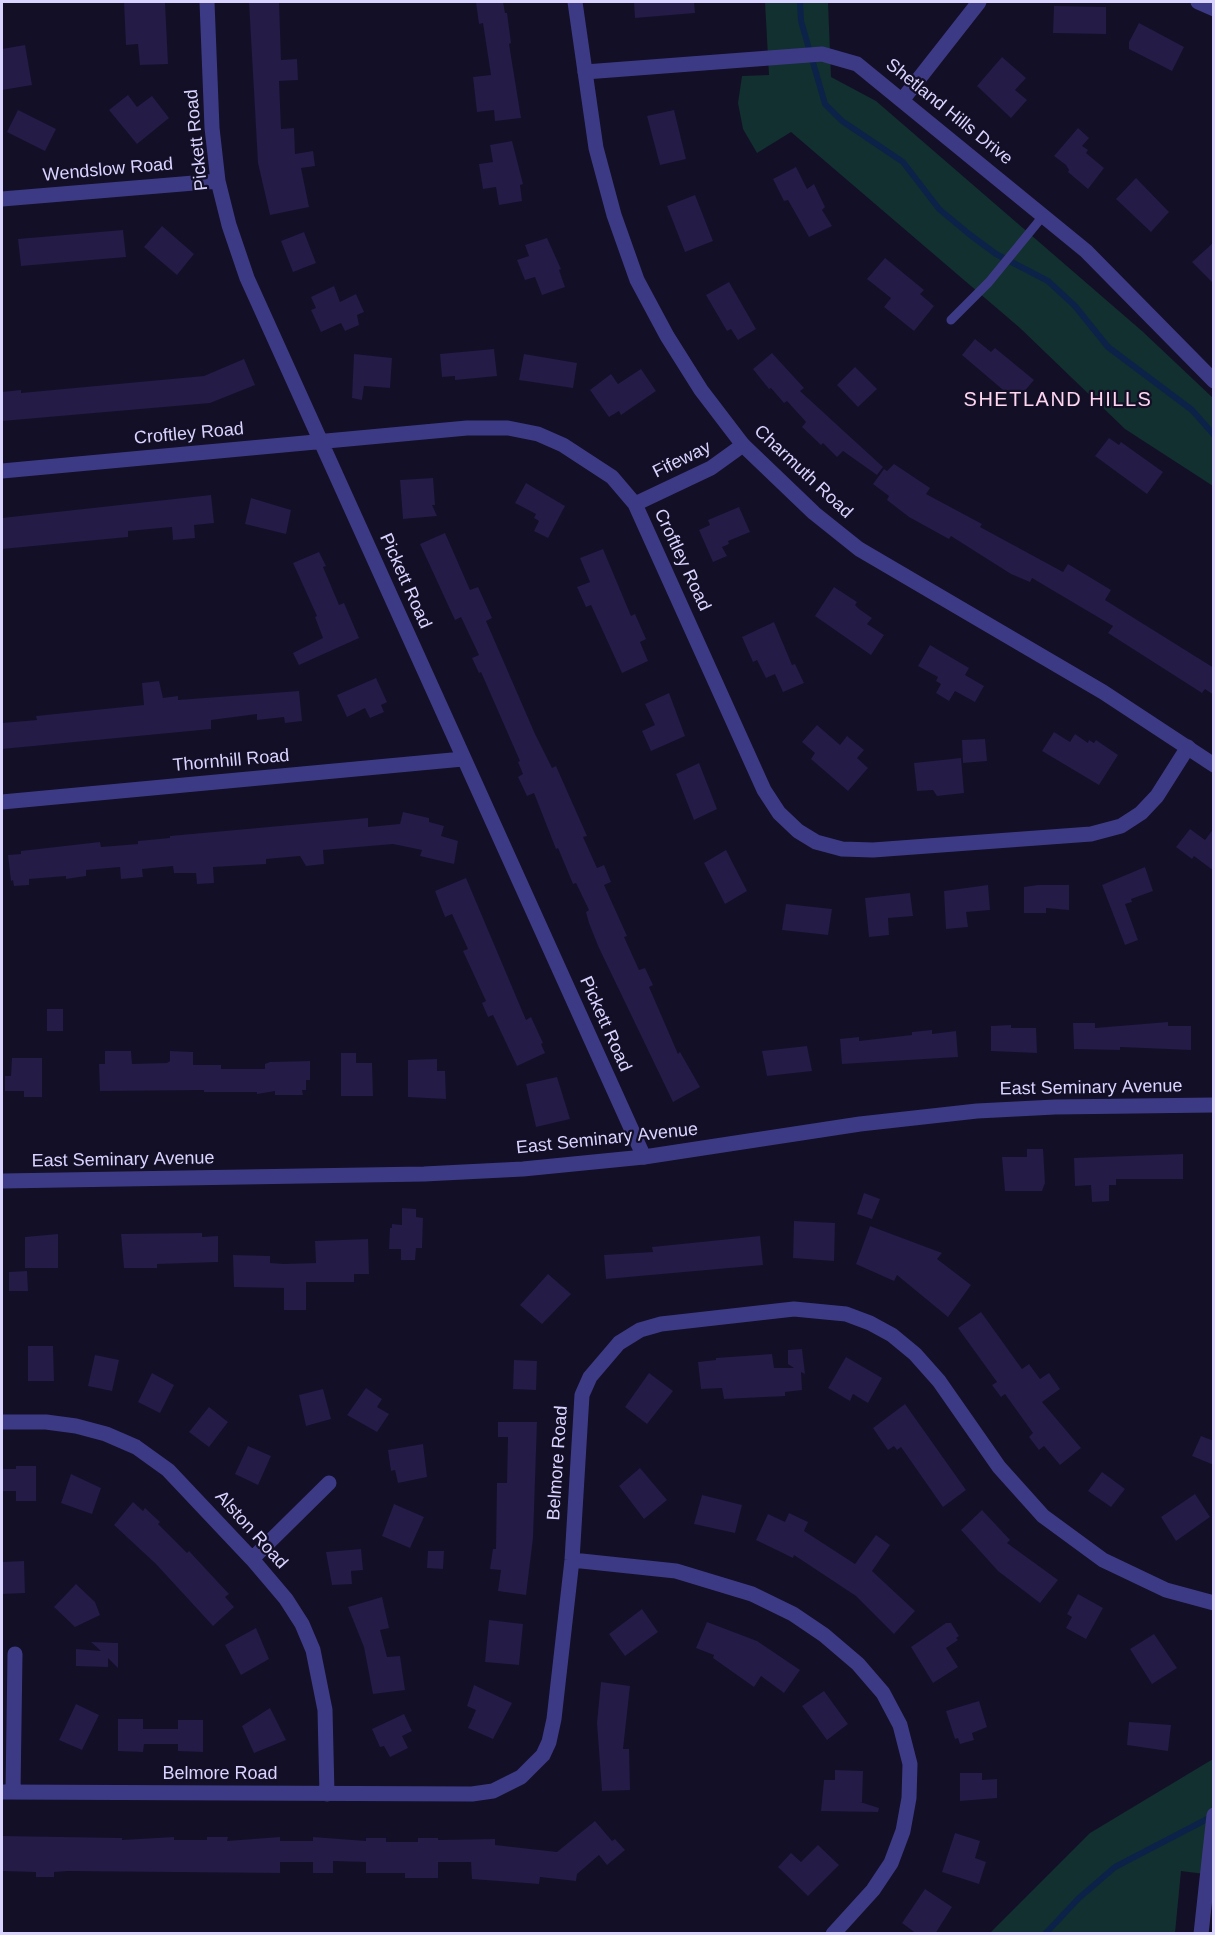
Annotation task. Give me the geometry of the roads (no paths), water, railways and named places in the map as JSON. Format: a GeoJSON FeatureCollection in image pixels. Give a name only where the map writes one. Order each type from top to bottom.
{"type":"FeatureCollection","features":[{"type":"Feature","properties":{"kind":"street","name":"Pickett Road"},"geometry":{"type":"LineString","coordinates":[[207,2],[212,128],[218,181],[229,225],[247,278],[644,1157]]}},
{"type":"Feature","properties":{"kind":"street","name":"Charmuth Road"},"geometry":{"type":"LineString","coordinates":[[575,2],[596,148],[614,215],[638,280],[667,336],[701,390],[743,445],[814,513],[859,549],[1103,692],[1214,765]]}},
{"type":"Feature","properties":{"kind":"street"},"geometry":{"type":"LineString","coordinates":[[903,99],[980,2]]}},
{"type":"Feature","properties":{"kind":"street"},"geometry":{"type":"LineString","coordinates":[[1198,2],[1214,9]]}},
{"type":"Feature","properties":{"kind":"street","name":"Shetland Hills Drive"},"geometry":{"type":"LineString","coordinates":[[585,72],[822,54],[857,64],[903,99],[1118,282],[1214,381]]}},
{"type":"Feature","properties":{"kind":"street","name":"Wendslow Road"},"geometry":{"type":"LineString","coordinates":[[2,199],[218,181]]}},
{"type":"Feature","properties":{"kind":"street","name":"Croftley Road"},"geometry":{"type":"LineString","coordinates":[[2,471],[467,428],[508,428],[538,434],[593,463],[612,477],[635,504],[764,790],[779,813],[798,831],[816,842],[842,849],[873,850],[1091,834],[1121,826],[1141,813],[1157,796],[1188,747]]}},
{"type":"Feature","properties":{"kind":"street","name":"Fifeway"},"geometry":{"type":"LineString","coordinates":[[635,504],[711,468],[743,445]]}},
{"type":"Feature","properties":{"kind":"street","name":"Thornhill Road"},"geometry":{"type":"LineString","coordinates":[[2,802],[463,759]]}},
{"type":"Feature","properties":{"kind":"street","name":"East Seminary Avenue"},"geometry":{"type":"LineString","coordinates":[[2,1181],[424,1174],[543,1167],[644,1157],[860,1124],[978,1110],[1214,1105]]}},
{"type":"Feature","properties":{"kind":"street","name":"Belmore Road"},"geometry":{"type":"LineString","coordinates":[[7,1792],[472,1794],[508,1785],[533,1768],[549,1743],[554,1719],[572,1560],[582,1395],[590,1377],[603,1358],[619,1343],[633,1334],[661,1324],[794,1309],[823,1310],[870,1323],[892,1335],[915,1354],[939,1381],[1021,1494],[1073,1541],[1136,1577],[1166,1590],[1214,1603]]}},
{"type":"Feature","properties":{"kind":"street","name":"Alston Road"},"geometry":{"type":"LineString","coordinates":[[2,1422],[46,1422],[76,1426],[106,1434],[136,1448],[168,1470],[252,1559],[286,1599],[302,1624],[313,1650],[326,1710],[327,1794]]}},
{"type":"Feature","properties":{"kind":"street"},"geometry":{"type":"LineString","coordinates":[[252,1559],[329,1483]]}},
{"type":"Feature","properties":{"kind":"street"},"geometry":{"type":"LineString","coordinates":[[572,1560],[676,1571],[752,1594],[793,1614],[825,1635],[858,1664],[883,1693],[900,1725],[910,1764],[909,1798],[903,1831],[891,1863],[873,1890],[833,1934]]}},
{"type":"Feature","properties":{"kind":"street"},"geometry":{"type":"LineString","coordinates":[[7,1792],[15,1654]]}},
{"type":"Feature","properties":{"kind":"street"},"geometry":{"type":"LineString","coordinates":[[1201,1934],[1214,1815]]}},
{"type":"Feature","properties":{"kind":"lane"},"geometry":{"type":"LineString","coordinates":[[951,321],[999,270],[1043,216]]}},
{"type":"Feature","properties":{"kind":"waterway"},"geometry":{"type":"LineString","coordinates":[[800,2],[801,21],[825,104],[842,121],[903,162],[939,209],[969,234],[996,254],[1048,281],[1075,306],[1108,347],[1192,410],[1214,435]]}},
{"type":"Feature","properties":{"kind":"waterway"},"geometry":{"type":"LineString","coordinates":[[1045,1934],[1079,1898],[1115,1867],[1213,1816]]}},
{"type":"Feature","properties":{"kind":"district","name":"SHETLAND HILLS"},"geometry":{"type":"Point","coordinates":[1058,400]}}]}
